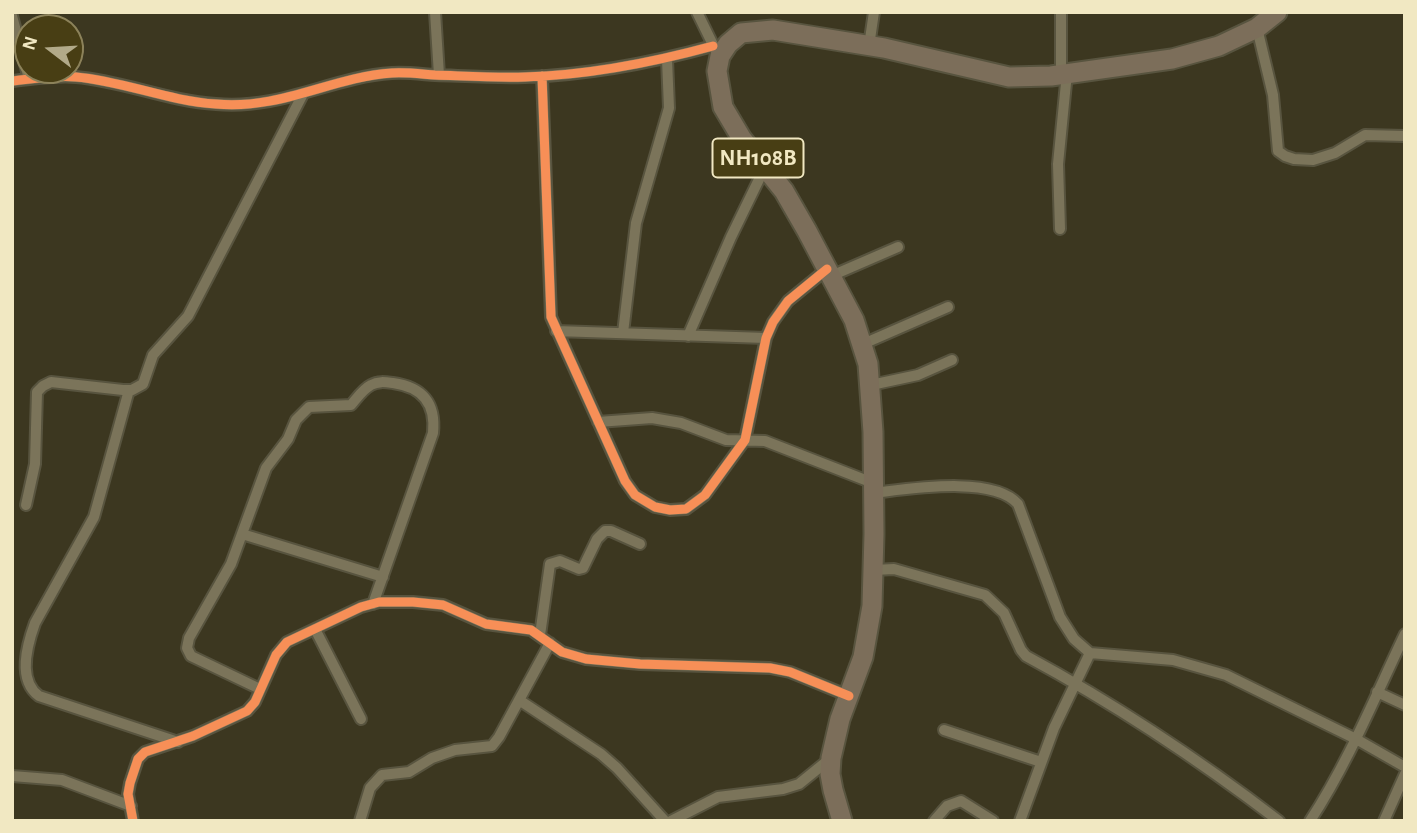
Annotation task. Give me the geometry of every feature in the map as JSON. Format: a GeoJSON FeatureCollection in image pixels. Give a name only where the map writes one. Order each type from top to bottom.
{"type":"FeatureCollection","features":[{"type":"Feature","properties":{"kind":"highway"},"geometry":{"type":"LineString","coordinates":[[716,51],[741,33],[761,29],[869,46],[1009,77],[1064,74],[1172,59],[1219,46],[1257,28],[1277,12]]}},
{"type":"Feature","properties":{"kind":"highway","name":"NH108B"},"geometry":{"type":"LineString","coordinates":[[716,51],[723,107],[742,139],[784,191],[829,273],[854,320],[863,344],[871,385],[874,570],[872,606],[863,657],[840,719],[831,758],[830,774],[842,821]]}},
{"type":"Feature","properties":{"kind":"street"},"geometry":{"type":"LineString","coordinates":[[435,12],[439,75]]}},
{"type":"Feature","properties":{"kind":"street"},"geometry":{"type":"LineString","coordinates":[[84,79],[216,104],[250,105],[374,75],[393,73],[542,76],[601,71],[716,51],[697,12]]}},
{"type":"Feature","properties":{"kind":"street"},"geometry":{"type":"LineString","coordinates":[[869,46],[874,12]]}},
{"type":"Feature","properties":{"kind":"street"},"geometry":{"type":"LineString","coordinates":[[1060,229],[1058,164],[1064,74],[1061,12]]}},
{"type":"Feature","properties":{"kind":"street"},"geometry":{"type":"LineString","coordinates":[[1257,28],[1273,95],[1279,151],[1285,156],[1313,160],[1335,153],[1365,135],[1405,136]]}},
{"type":"Feature","properties":{"kind":"street"},"geometry":{"type":"LineString","coordinates":[[623,334],[636,223],[669,108],[667,59]]}},
{"type":"Feature","properties":{"kind":"street"},"geometry":{"type":"LineString","coordinates":[[542,76],[548,298],[551,317],[625,481],[635,495],[655,507],[686,509],[697,503],[746,440],[766,338],[773,322],[788,301],[829,273],[898,247]]}},
{"type":"Feature","properties":{"kind":"street"},"geometry":{"type":"LineString","coordinates":[[26,505],[35,464],[37,393],[43,386],[61,382],[129,390],[139,388],[143,384],[153,355],[188,316],[303,94]]}},
{"type":"Feature","properties":{"kind":"street"},"geometry":{"type":"LineString","coordinates":[[688,335],[765,167]]}},
{"type":"Feature","properties":{"kind":"street"},"geometry":{"type":"LineString","coordinates":[[863,344],[948,307]]}},
{"type":"Feature","properties":{"kind":"street"},"geometry":{"type":"LineString","coordinates":[[556,331],[766,338]]}},
{"type":"Feature","properties":{"kind":"street"},"geometry":{"type":"LineString","coordinates":[[871,385],[918,375],[952,360]]}},
{"type":"Feature","properties":{"kind":"street"},"geometry":{"type":"LineString","coordinates":[[260,689],[191,656],[187,648],[189,638],[231,564],[266,468],[288,439],[302,411],[309,407],[351,405],[373,383],[382,382],[403,384],[424,396],[434,417],[433,433],[373,604]]}},
{"type":"Feature","properties":{"kind":"street"},"geometry":{"type":"LineString","coordinates":[[129,390],[94,517],[35,623],[29,642],[28,683],[39,696],[178,742]]}},
{"type":"Feature","properties":{"kind":"street"},"geometry":{"type":"LineString","coordinates":[[598,422],[652,418],[681,423],[726,440],[765,441],[873,488],[956,486],[1003,492],[1018,504],[1060,617],[1074,639],[1090,653],[1173,660],[1226,674],[1356,739],[1405,767]]}},
{"type":"Feature","properties":{"kind":"street"},"geometry":{"type":"LineString","coordinates":[[540,635],[550,564],[560,561],[579,569],[583,568],[597,540],[606,531],[640,544]]}},
{"type":"Feature","properties":{"kind":"street"},"geometry":{"type":"LineString","coordinates":[[242,534],[383,577]]}},
{"type":"Feature","properties":{"kind":"street"},"geometry":{"type":"LineString","coordinates":[[874,570],[894,569],[985,595],[1004,612],[1026,656],[1136,719],[1214,771],[1279,821]]}},
{"type":"Feature","properties":{"kind":"street"},"geometry":{"type":"LineString","coordinates":[[133,821],[128,794],[138,759],[145,752],[178,742],[247,711],[255,702],[270,666],[287,642],[361,607],[373,604],[399,601],[437,603],[486,624],[519,627],[540,635],[562,652],[586,659],[790,672],[849,696]]}},
{"type":"Feature","properties":{"kind":"street"},"geometry":{"type":"LineString","coordinates":[[315,629],[361,719]]}},
{"type":"Feature","properties":{"kind":"street"},"geometry":{"type":"LineString","coordinates":[[1310,821],[1356,739],[1405,634]]}},
{"type":"Feature","properties":{"kind":"street"},"geometry":{"type":"LineString","coordinates":[[360,821],[370,788],[382,775],[409,772],[432,758],[455,750],[492,746],[550,643]]}},
{"type":"Feature","properties":{"kind":"street"},"geometry":{"type":"LineString","coordinates":[[1020,821],[1054,728],[1090,653]]}},
{"type":"Feature","properties":{"kind":"street"},"geometry":{"type":"LineString","coordinates":[[1377,692],[1405,705]]}},
{"type":"Feature","properties":{"kind":"street"},"geometry":{"type":"LineString","coordinates":[[519,700],[601,754],[665,821]]}},
{"type":"Feature","properties":{"kind":"street"},"geometry":{"type":"LineString","coordinates":[[944,730],[1041,762]]}},
{"type":"Feature","properties":{"kind":"street"},"geometry":{"type":"LineString","coordinates":[[671,821],[718,797],[791,787],[831,758]]}},
{"type":"Feature","properties":{"kind":"street"},"geometry":{"type":"LineString","coordinates":[[1384,821],[1405,774]]}},
{"type":"Feature","properties":{"kind":"street"},"geometry":{"type":"LineString","coordinates":[[12,776],[62,780],[131,806]]}},
{"type":"Feature","properties":{"kind":"street"},"geometry":{"type":"LineString","coordinates":[[934,821],[947,806],[961,801],[989,820]]}},
{"type":"Feature","properties":{"kind":"cycle path"},"geometry":{"type":"LineString","coordinates":[[12,81],[76,77],[111,82],[198,102],[240,105],[285,98],[348,80],[392,73],[491,77],[573,74],[666,58],[713,46]]}},
{"type":"Feature","properties":{"kind":"cycle path"},"geometry":{"type":"LineString","coordinates":[[542,76],[551,317],[625,481],[635,495],[655,507],[670,510],[686,509],[705,495],[745,440],[766,338],[773,322],[788,301],[827,269]]}},
{"type":"Feature","properties":{"kind":"cycle path"},"geometry":{"type":"LineString","coordinates":[[133,821],[128,794],[138,759],[145,752],[193,736],[247,711],[255,702],[276,655],[287,642],[361,607],[379,602],[443,605],[486,624],[531,630],[562,652],[586,659],[640,664],[770,668],[790,672],[849,696]]}}]}
